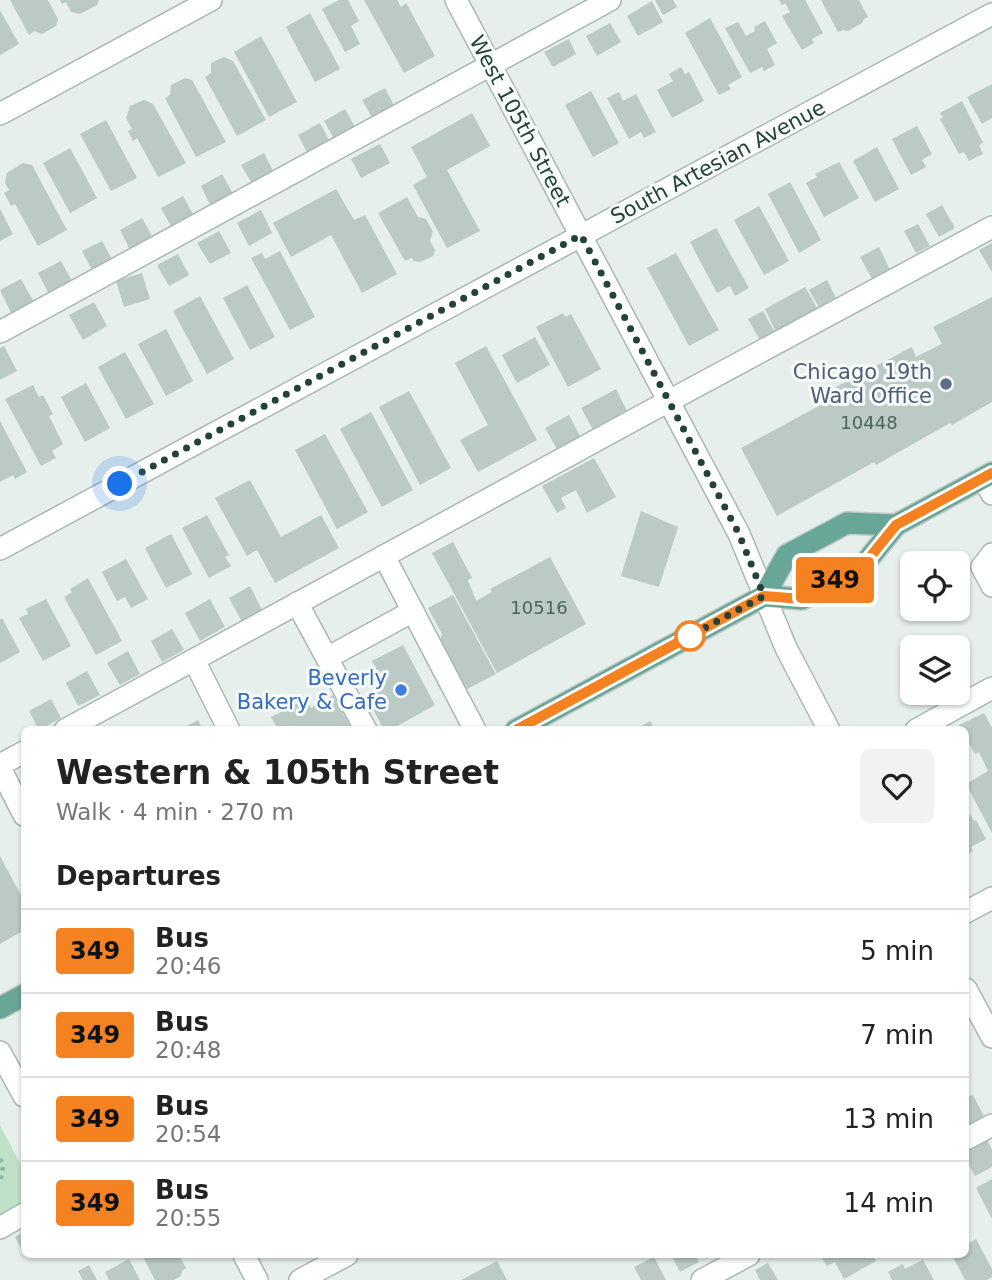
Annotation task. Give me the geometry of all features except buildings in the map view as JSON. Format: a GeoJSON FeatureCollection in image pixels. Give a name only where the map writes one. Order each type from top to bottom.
{"type":"FeatureCollection","features":[{"type":"Feature","properties":{"kind":"main road"},"geometry":{"type":"LineString","coordinates":[[764,596],[802,599],[866,562],[896,525],[989,482]]}},
{"type":"Feature","properties":{"kind":"main road"},"geometry":{"type":"LineString","coordinates":[[523,726],[764,596],[787,555],[847,523],[896,525]]}},
{"type":"Feature","properties":{"kind":"main road"},"geometry":{"type":"LineString","coordinates":[[0,1008],[21,997]]}},
{"type":"Feature","properties":{"kind":"street"},"geometry":{"type":"LineString","coordinates":[[0,114],[211,0]]}},
{"type":"Feature","properties":{"kind":"street","name":"West 105th Street"},"geometry":{"type":"LineString","coordinates":[[456,0],[739,534],[786,648],[827,726]]}},
{"type":"Feature","properties":{"kind":"street"},"geometry":{"type":"LineString","coordinates":[[0,332],[610,0]]}},
{"type":"Feature","properties":{"kind":"street","name":"South Artesian Avenue"},"geometry":{"type":"LineString","coordinates":[[0,549],[992,14]]}},
{"type":"Feature","properties":{"kind":"street"},"geometry":{"type":"LineString","coordinates":[[72,726],[992,227]]}},
{"type":"Feature","properties":{"kind":"street"},"geometry":{"type":"LineString","coordinates":[[992,554],[982,567],[992,586]]}},
{"type":"Feature","properties":{"kind":"street"},"geometry":{"type":"LineString","coordinates":[[384,556],[473,726]]}},
{"type":"Feature","properties":{"kind":"street"},"geometry":{"type":"LineString","coordinates":[[297,603],[364,726]]}},
{"type":"Feature","properties":{"kind":"street"},"geometry":{"type":"LineString","coordinates":[[327,658],[413,611]]}},
{"type":"Feature","properties":{"kind":"street"},"geometry":{"type":"LineString","coordinates":[[194,660],[227,726]]}},
{"type":"Feature","properties":{"kind":"street"},"geometry":{"type":"LineString","coordinates":[[923,726],[992,688]]}},
{"type":"Feature","properties":{"kind":"street"},"geometry":{"type":"LineString","coordinates":[[21,754],[0,767],[21,809]]}},
{"type":"Feature","properties":{"kind":"street"},"geometry":{"type":"LineString","coordinates":[[969,910],[992,898]]}},
{"type":"Feature","properties":{"kind":"street"},"geometry":{"type":"LineString","coordinates":[[969,995],[992,1037]]}},
{"type":"Feature","properties":{"kind":"street"},"geometry":{"type":"LineString","coordinates":[[0,1052],[21,1090]]}},
{"type":"Feature","properties":{"kind":"street"},"geometry":{"type":"LineString","coordinates":[[969,1137],[992,1125]]}},
{"type":"Feature","properties":{"kind":"street"},"geometry":{"type":"LineString","coordinates":[[0,1228],[21,1216]]}},
{"type":"Feature","properties":{"kind":"street"},"geometry":{"type":"LineString","coordinates":[[246,1258],[257,1280]]}},
{"type":"Feature","properties":{"kind":"street"},"geometry":{"type":"LineString","coordinates":[[300,1280],[341,1258]]}},
{"type":"Feature","properties":{"kind":"street"},"geometry":{"type":"LineString","coordinates":[[702,1280],[743,1258]]}},
{"type":"Feature","properties":{"kind":"path"},"geometry":{"type":"LineString","coordinates":[[0,1159],[3,1173],[0,1180]]}},
{"type":"Feature","properties":{"kind":"green space"},"geometry":{"type":"Polygon","coordinates":[[[0,1125],[21,1165],[21,1211],[0,1222],[0,1125]]]}},
{"type":"Feature","properties":{"kind":"bus line","name":"349"},"geometry":{"type":"LineString","coordinates":[[523,726],[764,596],[802,599],[866,562],[896,525],[992,473]]}},
{"type":"Feature","properties":{"kind":"place","name":"Chicago 19th Ward Office"},"geometry":{"type":"Point","coordinates":[946,384]}},
{"type":"Feature","properties":{"kind":"place","name":"Beverly Bakery & Cafe"},"geometry":{"type":"Point","coordinates":[401,690]}},
{"type":"Feature","properties":{"kind":"route"},"geometry":{"type":"LineString","coordinates":[[120,484],[581,235],[739,534],[764,596],[690,636]]}}]}
